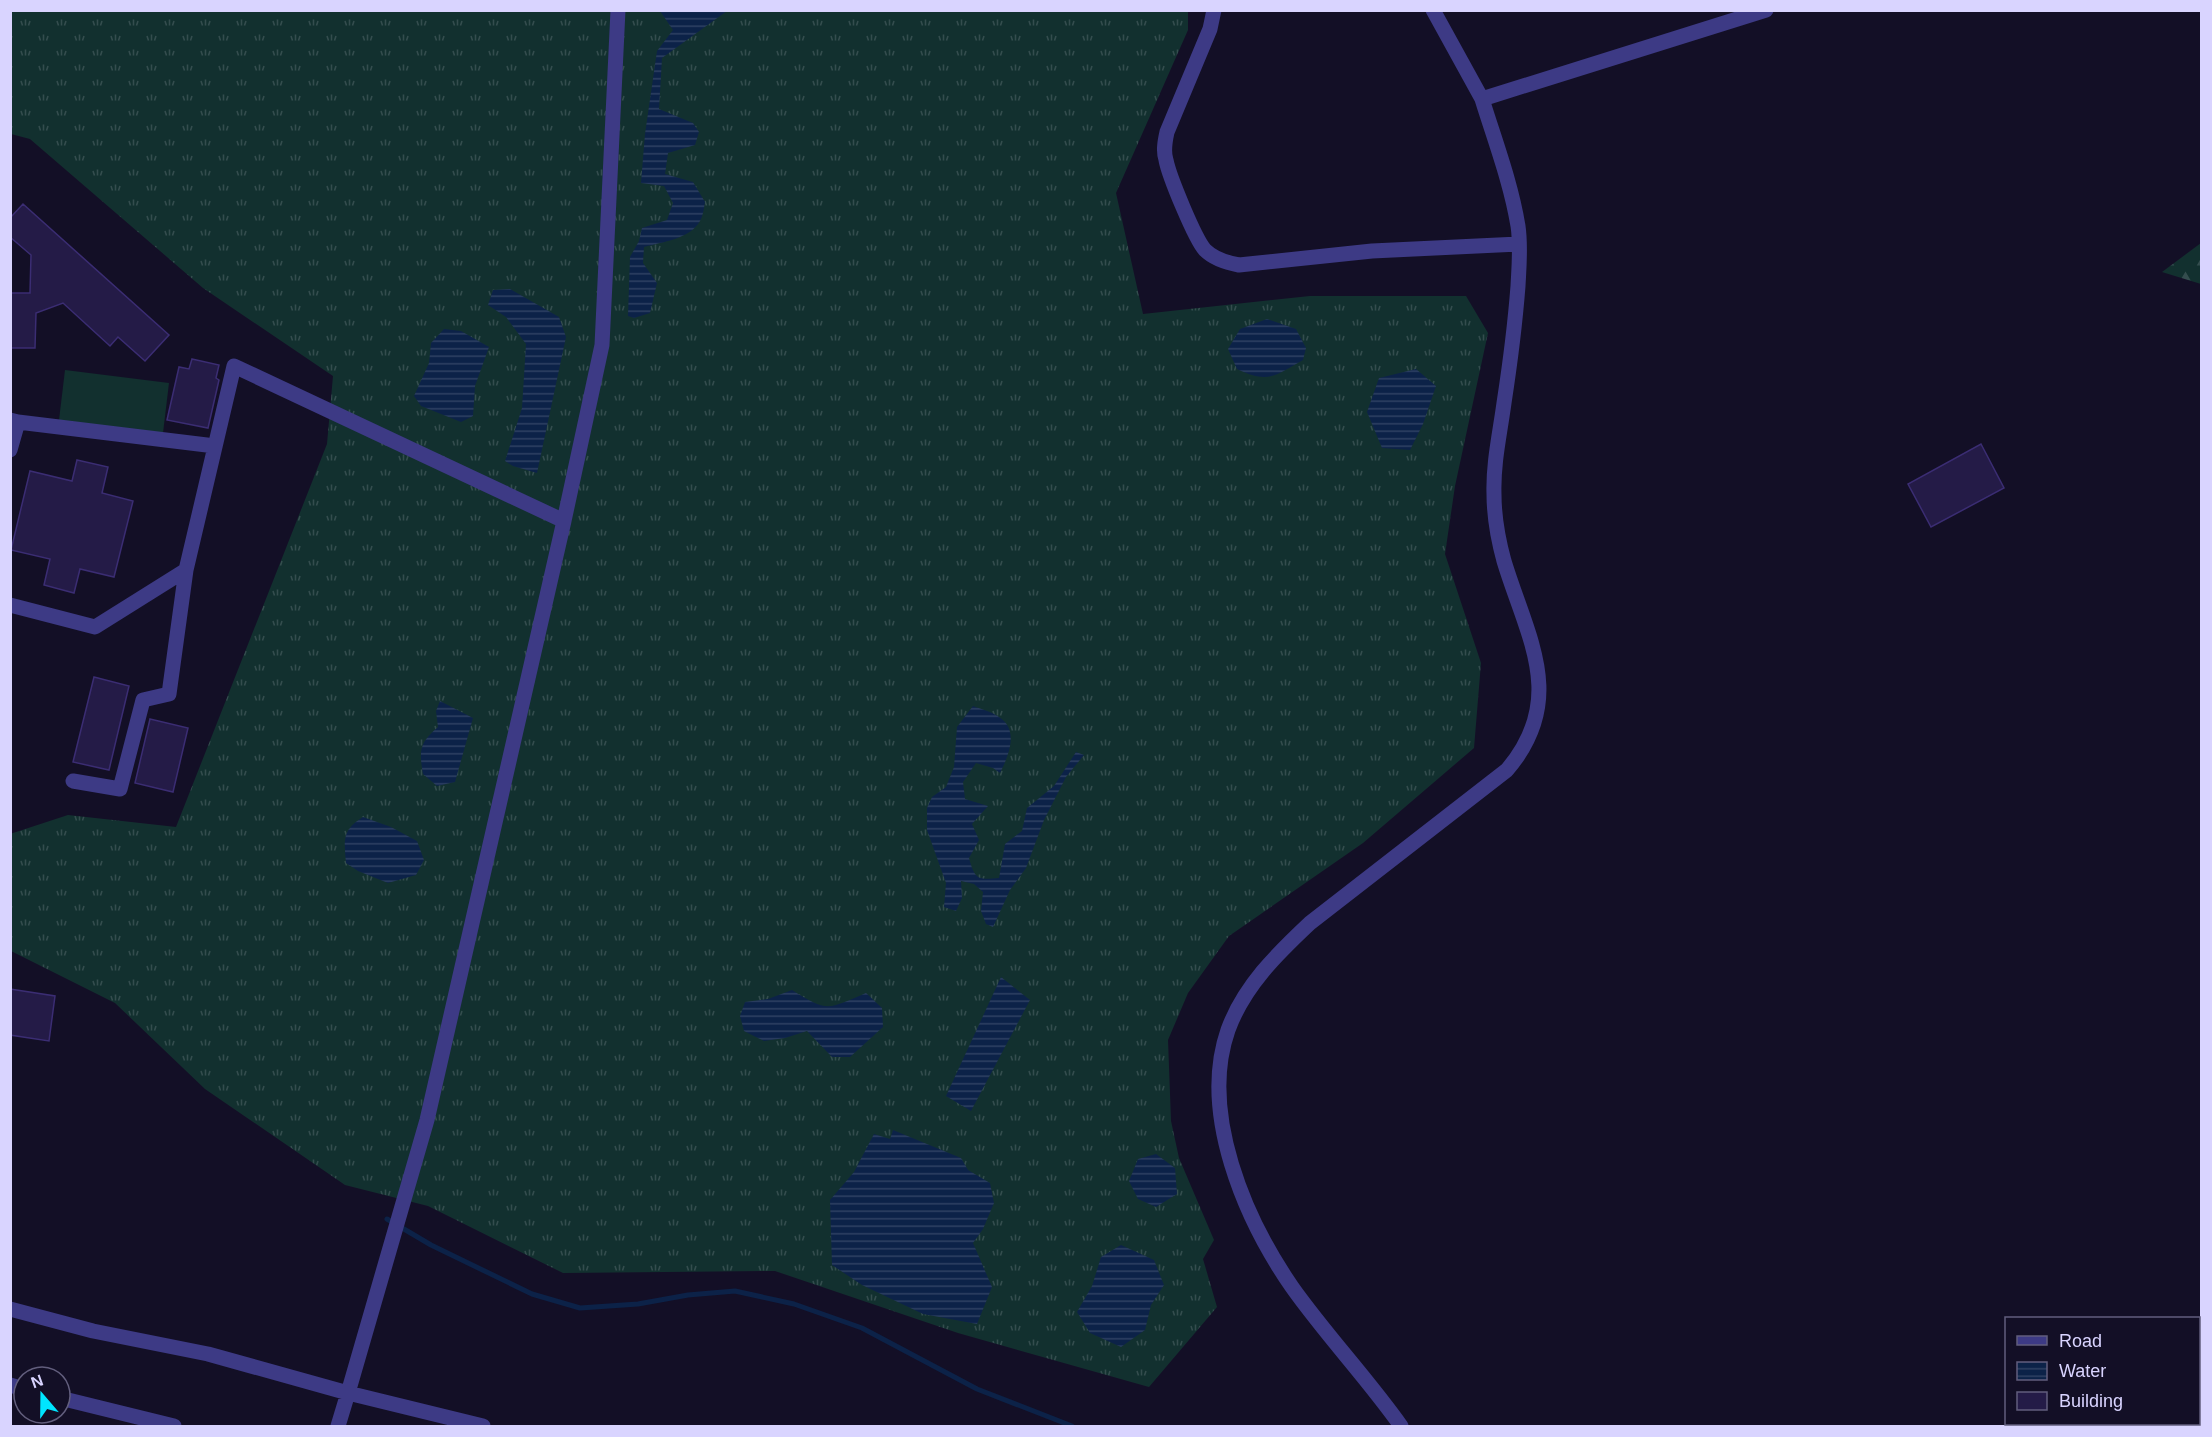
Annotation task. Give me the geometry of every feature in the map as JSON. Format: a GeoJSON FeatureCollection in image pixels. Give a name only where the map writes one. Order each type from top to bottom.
{"type":"FeatureCollection","features":[{"type":"Feature","properties":{"kind":"lane"},"geometry":{"type":"LineString","coordinates":[[338,1426],[427,1120],[602,345],[618,10]]}},
{"type":"Feature","properties":{"kind":"lane"},"geometry":{"type":"LineString","coordinates":[[1214,10],[1210,29],[1167,132],[1165,150],[1167,165],[1194,232],[1205,250],[1222,260],[1239,265],[1372,251],[1519,244]]}},
{"type":"Feature","properties":{"kind":"lane"},"geometry":{"type":"LineString","coordinates":[[1401,1426],[1292,1286],[1256,1225],[1242,1194],[1221,1121],[1218,1094],[1228,1031],[1259,974],[1310,923],[1507,770],[1520,755],[1537,717],[1540,698],[1534,649],[1528,625],[1504,560],[1495,517],[1494,494],[1494,469],[1515,336],[1518,227],[1508,183],[1482,99],[1433,10]]}},
{"type":"Feature","properties":{"kind":"lane"},"geometry":{"type":"LineString","coordinates":[[1482,99],[1766,10]]}},
{"type":"Feature","properties":{"kind":"lane"},"geometry":{"type":"LineString","coordinates":[[74,781],[120,789],[143,700],[169,694],[186,570],[234,366],[564,521]]}},
{"type":"Feature","properties":{"kind":"lane"},"geometry":{"type":"LineString","coordinates":[[10,450],[14,421],[215,446]]}},
{"type":"Feature","properties":{"kind":"lane"},"geometry":{"type":"LineString","coordinates":[[10,605],[95,627],[186,570]]}},
{"type":"Feature","properties":{"kind":"lane"},"geometry":{"type":"LineString","coordinates":[[10,1309],[93,1331],[208,1354],[348,1393],[483,1426]]}},
{"type":"Feature","properties":{"kind":"lane"},"geometry":{"type":"LineString","coordinates":[[72,1401],[174,1426]]}},
{"type":"Feature","properties":{"kind":"green space"},"geometry":{"type":"Polygon","coordinates":[[[11,11],[1188,11],[1188,30],[1116,193],[1143,314],[1310,296],[1466,296],[1488,333],[1455,486],[1445,554],[1481,663],[1474,748],[1363,843],[1229,936],[1188,993],[1168,1040],[1171,1121],[1179,1158],[1214,1240],[1203,1259],[1217,1307],[1149,1387],[958,1333],[775,1271],[563,1273],[428,1206],[345,1185],[205,1089],[115,1003],[11,951],[10,834],[68,815],[176,827],[327,444],[333,376],[203,288],[30,139],[11,134],[11,11]]]}},
{"type":"Feature","properties":{"kind":"green space"},"geometry":{"type":"Polygon","coordinates":[[[2201,243],[2201,284],[2162,272],[2201,243]]]}},
{"type":"Feature","properties":{"kind":"green space"},"geometry":{"type":"Polygon","coordinates":[[[65,370],[169,383],[163,433],[59,420],[65,370]]]}},
{"type":"Feature","properties":{"kind":"water"},"geometry":{"type":"Polygon","coordinates":[[[660,11],[727,11],[662,58],[659,109],[693,123],[699,132],[695,145],[668,153],[665,174],[693,182],[705,202],[701,219],[690,232],[675,239],[644,247],[643,263],[657,283],[650,313],[634,318],[628,316],[630,257],[639,241],[642,228],[667,220],[673,203],[664,186],[641,183],[645,134],[657,51],[673,30],[660,11]]]}},
{"type":"Feature","properties":{"kind":"water"},"geometry":{"type":"Polygon","coordinates":[[[510,289],[559,317],[566,337],[537,473],[513,466],[505,461],[522,408],[526,344],[506,317],[488,305],[493,290],[510,289]]]}},
{"type":"Feature","properties":{"kind":"water"},"geometry":{"type":"Polygon","coordinates":[[[1267,319],[1296,329],[1306,348],[1303,360],[1278,374],[1264,377],[1237,369],[1228,349],[1240,329],[1267,319]]]}},
{"type":"Feature","properties":{"kind":"water"},"geometry":{"type":"Polygon","coordinates":[[[444,329],[461,331],[489,347],[475,386],[473,416],[461,422],[421,406],[414,396],[429,363],[431,343],[444,329]]]}},
{"type":"Feature","properties":{"kind":"water"},"geometry":{"type":"Polygon","coordinates":[[[1416,369],[1436,386],[1423,424],[1410,450],[1382,448],[1367,412],[1379,378],[1416,369]]]}},
{"type":"Feature","properties":{"kind":"water"},"geometry":{"type":"Polygon","coordinates":[[[440,701],[473,718],[455,782],[437,786],[423,774],[421,753],[427,738],[438,727],[436,711],[440,701]]]}},
{"type":"Feature","properties":{"kind":"water"},"geometry":{"type":"Polygon","coordinates":[[[973,706],[999,717],[1005,722],[1011,736],[1009,752],[1000,773],[993,768],[976,763],[963,782],[965,799],[988,806],[972,824],[979,840],[969,858],[973,871],[978,877],[999,878],[1005,844],[1022,831],[1027,808],[1054,786],[1076,752],[1084,755],[1066,777],[1044,820],[1026,868],[1010,890],[993,927],[986,924],[981,911],[983,892],[974,884],[961,881],[962,898],[956,911],[944,907],[946,883],[927,830],[927,808],[932,797],[946,787],[954,767],[957,727],[973,706]]]}},
{"type":"Feature","properties":{"kind":"water"},"geometry":{"type":"Polygon","coordinates":[[[363,817],[391,827],[417,841],[424,860],[416,875],[388,883],[358,871],[346,863],[346,836],[351,826],[363,817]]]}},
{"type":"Feature","properties":{"kind":"water"},"geometry":{"type":"Polygon","coordinates":[[[1001,977],[1030,1000],[971,1111],[946,1096],[1001,977]]]}},
{"type":"Feature","properties":{"kind":"water"},"geometry":{"type":"Polygon","coordinates":[[[792,990],[813,1002],[828,1006],[843,1003],[866,993],[882,1008],[883,1027],[850,1057],[832,1057],[807,1031],[785,1038],[764,1041],[744,1031],[740,1016],[745,1002],[768,999],[792,990]]]}},
{"type":"Feature","properties":{"kind":"water"},"geometry":{"type":"Polygon","coordinates":[[[893,1130],[961,1158],[968,1170],[990,1183],[994,1203],[983,1229],[973,1243],[992,1287],[977,1324],[923,1314],[862,1285],[832,1265],[830,1200],[854,1172],[874,1134],[890,1139],[893,1130]]]}},
{"type":"Feature","properties":{"kind":"water"},"geometry":{"type":"Polygon","coordinates":[[[1156,1154],[1175,1168],[1177,1194],[1156,1207],[1138,1199],[1129,1181],[1138,1159],[1156,1154]]]}},
{"type":"Feature","properties":{"kind":"water"},"geometry":{"type":"Polygon","coordinates":[[[1121,1245],[1154,1260],[1164,1285],[1151,1305],[1145,1330],[1121,1347],[1090,1333],[1077,1312],[1092,1286],[1101,1257],[1121,1245]]]}},
{"type":"Feature","properties":{"kind":"building"},"geometry":{"type":"Polygon","coordinates":[[[23,204],[169,335],[145,361],[118,337],[110,346],[63,303],[36,313],[35,348],[10,348],[10,293],[30,293],[31,255],[10,237],[10,218],[23,204]]]}},
{"type":"Feature","properties":{"kind":"building"},"geometry":{"type":"Polygon","coordinates":[[[192,359],[219,365],[216,378],[219,380],[208,428],[167,420],[179,367],[189,369],[192,359]]]}},
{"type":"Feature","properties":{"kind":"building"},"geometry":{"type":"Polygon","coordinates":[[[1981,444],[2004,488],[1931,527],[1908,484],[1981,444]]]}},
{"type":"Feature","properties":{"kind":"building"},"geometry":{"type":"Polygon","coordinates":[[[77,460],[108,467],[102,493],[133,501],[114,577],[80,569],[74,593],[44,585],[50,559],[11,550],[30,471],[72,481],[77,460]]]}},
{"type":"Feature","properties":{"kind":"building"},"geometry":{"type":"Polygon","coordinates":[[[94,677],[129,686],[109,770],[73,762],[94,677]]]}},
{"type":"Feature","properties":{"kind":"building"},"geometry":{"type":"Polygon","coordinates":[[[150,719],[188,728],[173,792],[135,783],[150,719]]]}},
{"type":"Feature","properties":{"kind":"building"},"geometry":{"type":"Polygon","coordinates":[[[10,989],[55,996],[49,1041],[10,1035],[10,989]]]}},
{"type":"Feature","properties":{"kind":"waterway"},"geometry":{"type":"LineString","coordinates":[[387,1219],[431,1245],[532,1294],[580,1308],[638,1304],[688,1295],[735,1291],[794,1304],[862,1328],[977,1389],[1072,1426]]}}]}
